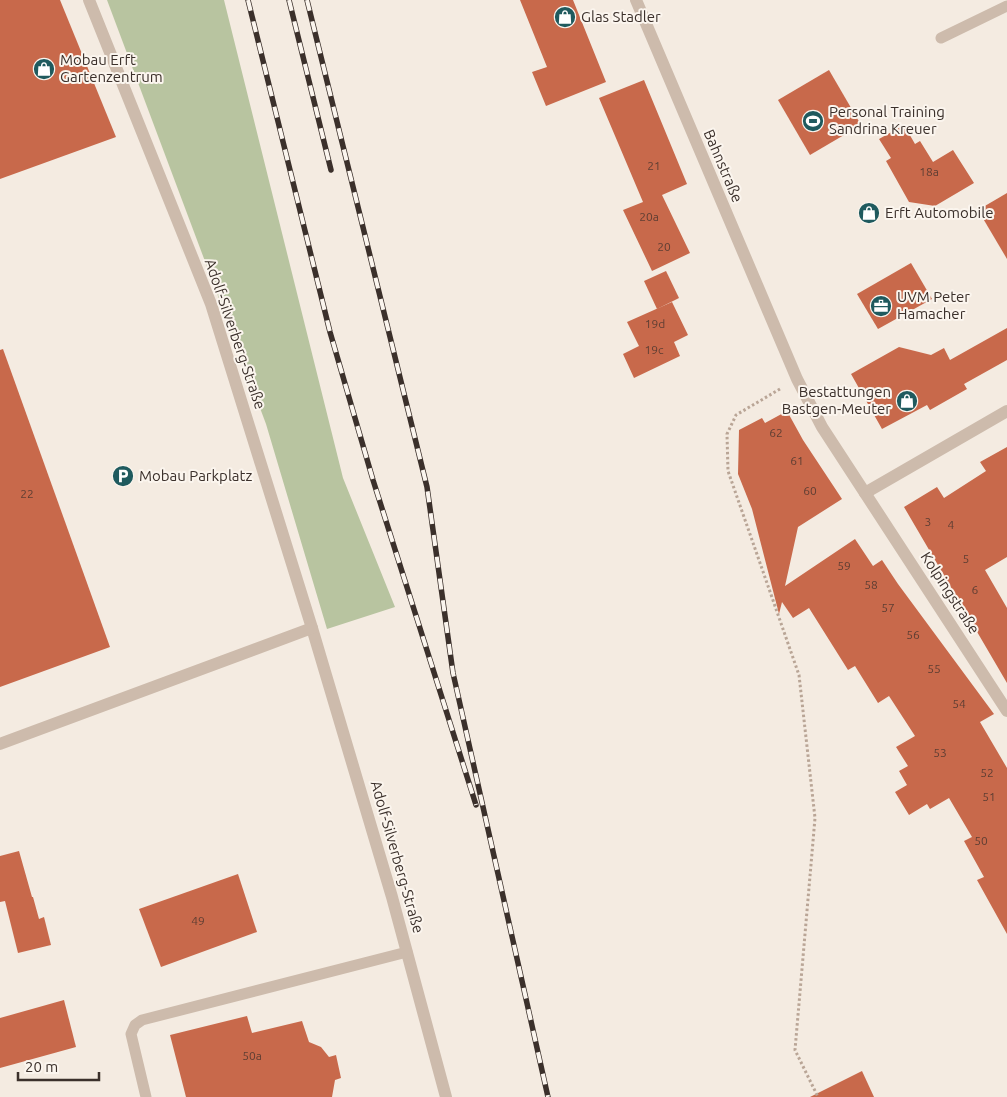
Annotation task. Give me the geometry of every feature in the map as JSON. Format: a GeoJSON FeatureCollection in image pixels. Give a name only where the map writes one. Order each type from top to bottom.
{"type":"FeatureCollection","features":[{"type":"Feature","properties":{"kind":"street","name":"Adolf-Silverberg-Straße"},"geometry":{"type":"LineString","coordinates":[[89,0],[211,304],[312,628],[407,952],[446,1097]]}},
{"type":"Feature","properties":{"kind":"street","name":"Bahnstraße"},"geometry":{"type":"LineString","coordinates":[[636,0],[780,343]]}},
{"type":"Feature","properties":{"kind":"street","name":"Kolpingstraße"},"geometry":{"type":"LineString","coordinates":[[780,343],[796,379],[822,426],[1007,711]]}},
{"type":"Feature","properties":{"kind":"street"},"geometry":{"type":"LineString","coordinates":[[866,493],[1007,411]]}},
{"type":"Feature","properties":{"kind":"street"},"geometry":{"type":"LineString","coordinates":[[0,744],[312,628]]}},
{"type":"Feature","properties":{"kind":"lane"},"geometry":{"type":"LineString","coordinates":[[942,38],[1007,6]]}},
{"type":"Feature","properties":{"kind":"lane"},"geometry":{"type":"LineString","coordinates":[[142,1095],[131,1034],[135,1025],[142,1020],[407,952]]}},
{"type":"Feature","properties":{"kind":"path"},"geometry":{"type":"LineString","coordinates":[[796,379],[736,415],[727,434],[728,471],[799,675],[815,818],[795,1050],[818,1097]]}},
{"type":"Feature","properties":{"kind":"green space"},"geometry":{"type":"Polygon","coordinates":[[[107,0],[224,0],[343,478],[395,607],[327,629],[266,424],[107,0]]]}},
{"type":"Feature","properties":{"kind":"building","name":"Mobau Erft Gartenzentrum"},"geometry":{"type":"Polygon","coordinates":[[[0,0],[60,0],[116,137],[0,179],[0,0]]]}},
{"type":"Feature","properties":{"kind":"building"},"geometry":{"type":"Polygon","coordinates":[[[520,0],[573,0],[606,82],[546,106],[532,72],[547,67],[520,0]]]}},
{"type":"Feature","properties":{"kind":"building"},"geometry":{"type":"Polygon","coordinates":[[[829,70],[861,125],[810,155],[778,100],[829,70]]]}},
{"type":"Feature","properties":{"kind":"building"},"geometry":{"type":"Polygon","coordinates":[[[644,80],[687,184],[662,195],[690,253],[652,271],[623,210],[643,202],[599,98],[644,80]]]}},
{"type":"Feature","properties":{"kind":"building"},"geometry":{"type":"Polygon","coordinates":[[[904,125],[915,144],[920,141],[933,162],[953,150],[974,183],[935,206],[909,202],[886,161],[891,158],[879,139],[904,125]]]}},
{"type":"Feature","properties":{"kind":"building"},"geometry":{"type":"Polygon","coordinates":[[[1007,193],[1007,259],[978,210],[1007,193]]]}},
{"type":"Feature","properties":{"kind":"building"},"geometry":{"type":"Polygon","coordinates":[[[911,263],[932,299],[878,329],[857,294],[911,263]]]}},
{"type":"Feature","properties":{"kind":"building"},"geometry":{"type":"Polygon","coordinates":[[[666,271],[679,298],[657,309],[644,281],[666,271]]]}},
{"type":"Feature","properties":{"kind":"building"},"geometry":{"type":"Polygon","coordinates":[[[672,302],[688,335],[674,342],[680,356],[634,378],[623,354],[639,346],[627,322],[672,302]]]}},
{"type":"Feature","properties":{"kind":"building"},"geometry":{"type":"Polygon","coordinates":[[[1007,328],[1007,360],[964,384],[967,389],[930,410],[927,405],[882,429],[851,374],[899,347],[931,355],[944,348],[950,360],[1007,328]]]}},
{"type":"Feature","properties":{"kind":"building"},"geometry":{"type":"Polygon","coordinates":[[[3,349],[110,647],[0,687],[0,350],[3,349]]]}},
{"type":"Feature","properties":{"kind":"building"},"geometry":{"type":"Polygon","coordinates":[[[787,411],[803,440],[842,499],[798,527],[785,586],[855,539],[873,566],[882,560],[994,714],[980,722],[1007,768],[1007,934],[977,880],[984,877],[964,841],[972,837],[949,798],[930,809],[927,804],[909,815],[895,792],[907,785],[899,771],[908,766],[896,747],[915,736],[889,696],[878,703],[855,666],[848,670],[809,608],[793,618],[782,602],[779,614],[752,509],[738,474],[739,430],[762,418],[765,423],[787,411]]]}},
{"type":"Feature","properties":{"kind":"building"},"geometry":{"type":"Polygon","coordinates":[[[1007,447],[1007,557],[985,570],[1007,608],[1007,683],[904,507],[937,487],[944,498],[986,471],[980,462],[1007,447]]]}},
{"type":"Feature","properties":{"kind":"building"},"geometry":{"type":"Polygon","coordinates":[[[19,851],[39,919],[44,917],[51,945],[18,953],[5,901],[0,902],[0,856],[19,851]]]}},
{"type":"Feature","properties":{"kind":"building"},"geometry":{"type":"Polygon","coordinates":[[[238,874],[257,932],[161,967],[139,909],[238,874]]]}},
{"type":"Feature","properties":{"kind":"building"},"geometry":{"type":"Polygon","coordinates":[[[64,1000],[76,1047],[0,1068],[0,1018],[64,1000]]]}},
{"type":"Feature","properties":{"kind":"building"},"geometry":{"type":"Polygon","coordinates":[[[247,1016],[252,1033],[302,1021],[309,1042],[321,1047],[329,1057],[336,1055],[341,1078],[335,1080],[332,1097],[186,1097],[170,1035],[247,1016]]]}},
{"type":"Feature","properties":{"kind":"building"},"geometry":{"type":"Polygon","coordinates":[[[862,1071],[874,1097],[810,1097],[862,1071]]]}},
{"type":"Feature","properties":{"kind":"railway"},"geometry":{"type":"LineString","coordinates":[[248,0],[330,332],[373,480],[476,805]]}},
{"type":"Feature","properties":{"kind":"railway"},"geometry":{"type":"LineString","coordinates":[[289,0],[331,170]]}},
{"type":"Feature","properties":{"kind":"railway"},"geometry":{"type":"LineString","coordinates":[[307,0],[427,487],[453,673],[548,1097]]}},
{"type":"Feature","properties":{"kind":"place","name":"Glas Stadler"},"geometry":{"type":"Point","coordinates":[565,17]}},
{"type":"Feature","properties":{"kind":"place","name":"Mobau Erft Gartenzentrum"},"geometry":{"type":"Point","coordinates":[44,69]}},
{"type":"Feature","properties":{"kind":"place","name":"Personal Training Sandrina Kreuer"},"geometry":{"type":"Point","coordinates":[813,121]}},
{"type":"Feature","properties":{"kind":"place","name":"Erft Automobile"},"geometry":{"type":"Point","coordinates":[869,213]}},
{"type":"Feature","properties":{"kind":"place","name":"UVM Peter Hamacher"},"geometry":{"type":"Point","coordinates":[881,306]}},
{"type":"Feature","properties":{"kind":"place","name":"Bestattungen Bastgen-Meuter"},"geometry":{"type":"Point","coordinates":[907,401]}},
{"type":"Feature","properties":{"kind":"place","name":"Mobau Parkplatz"},"geometry":{"type":"Point","coordinates":[123,476]}}]}
